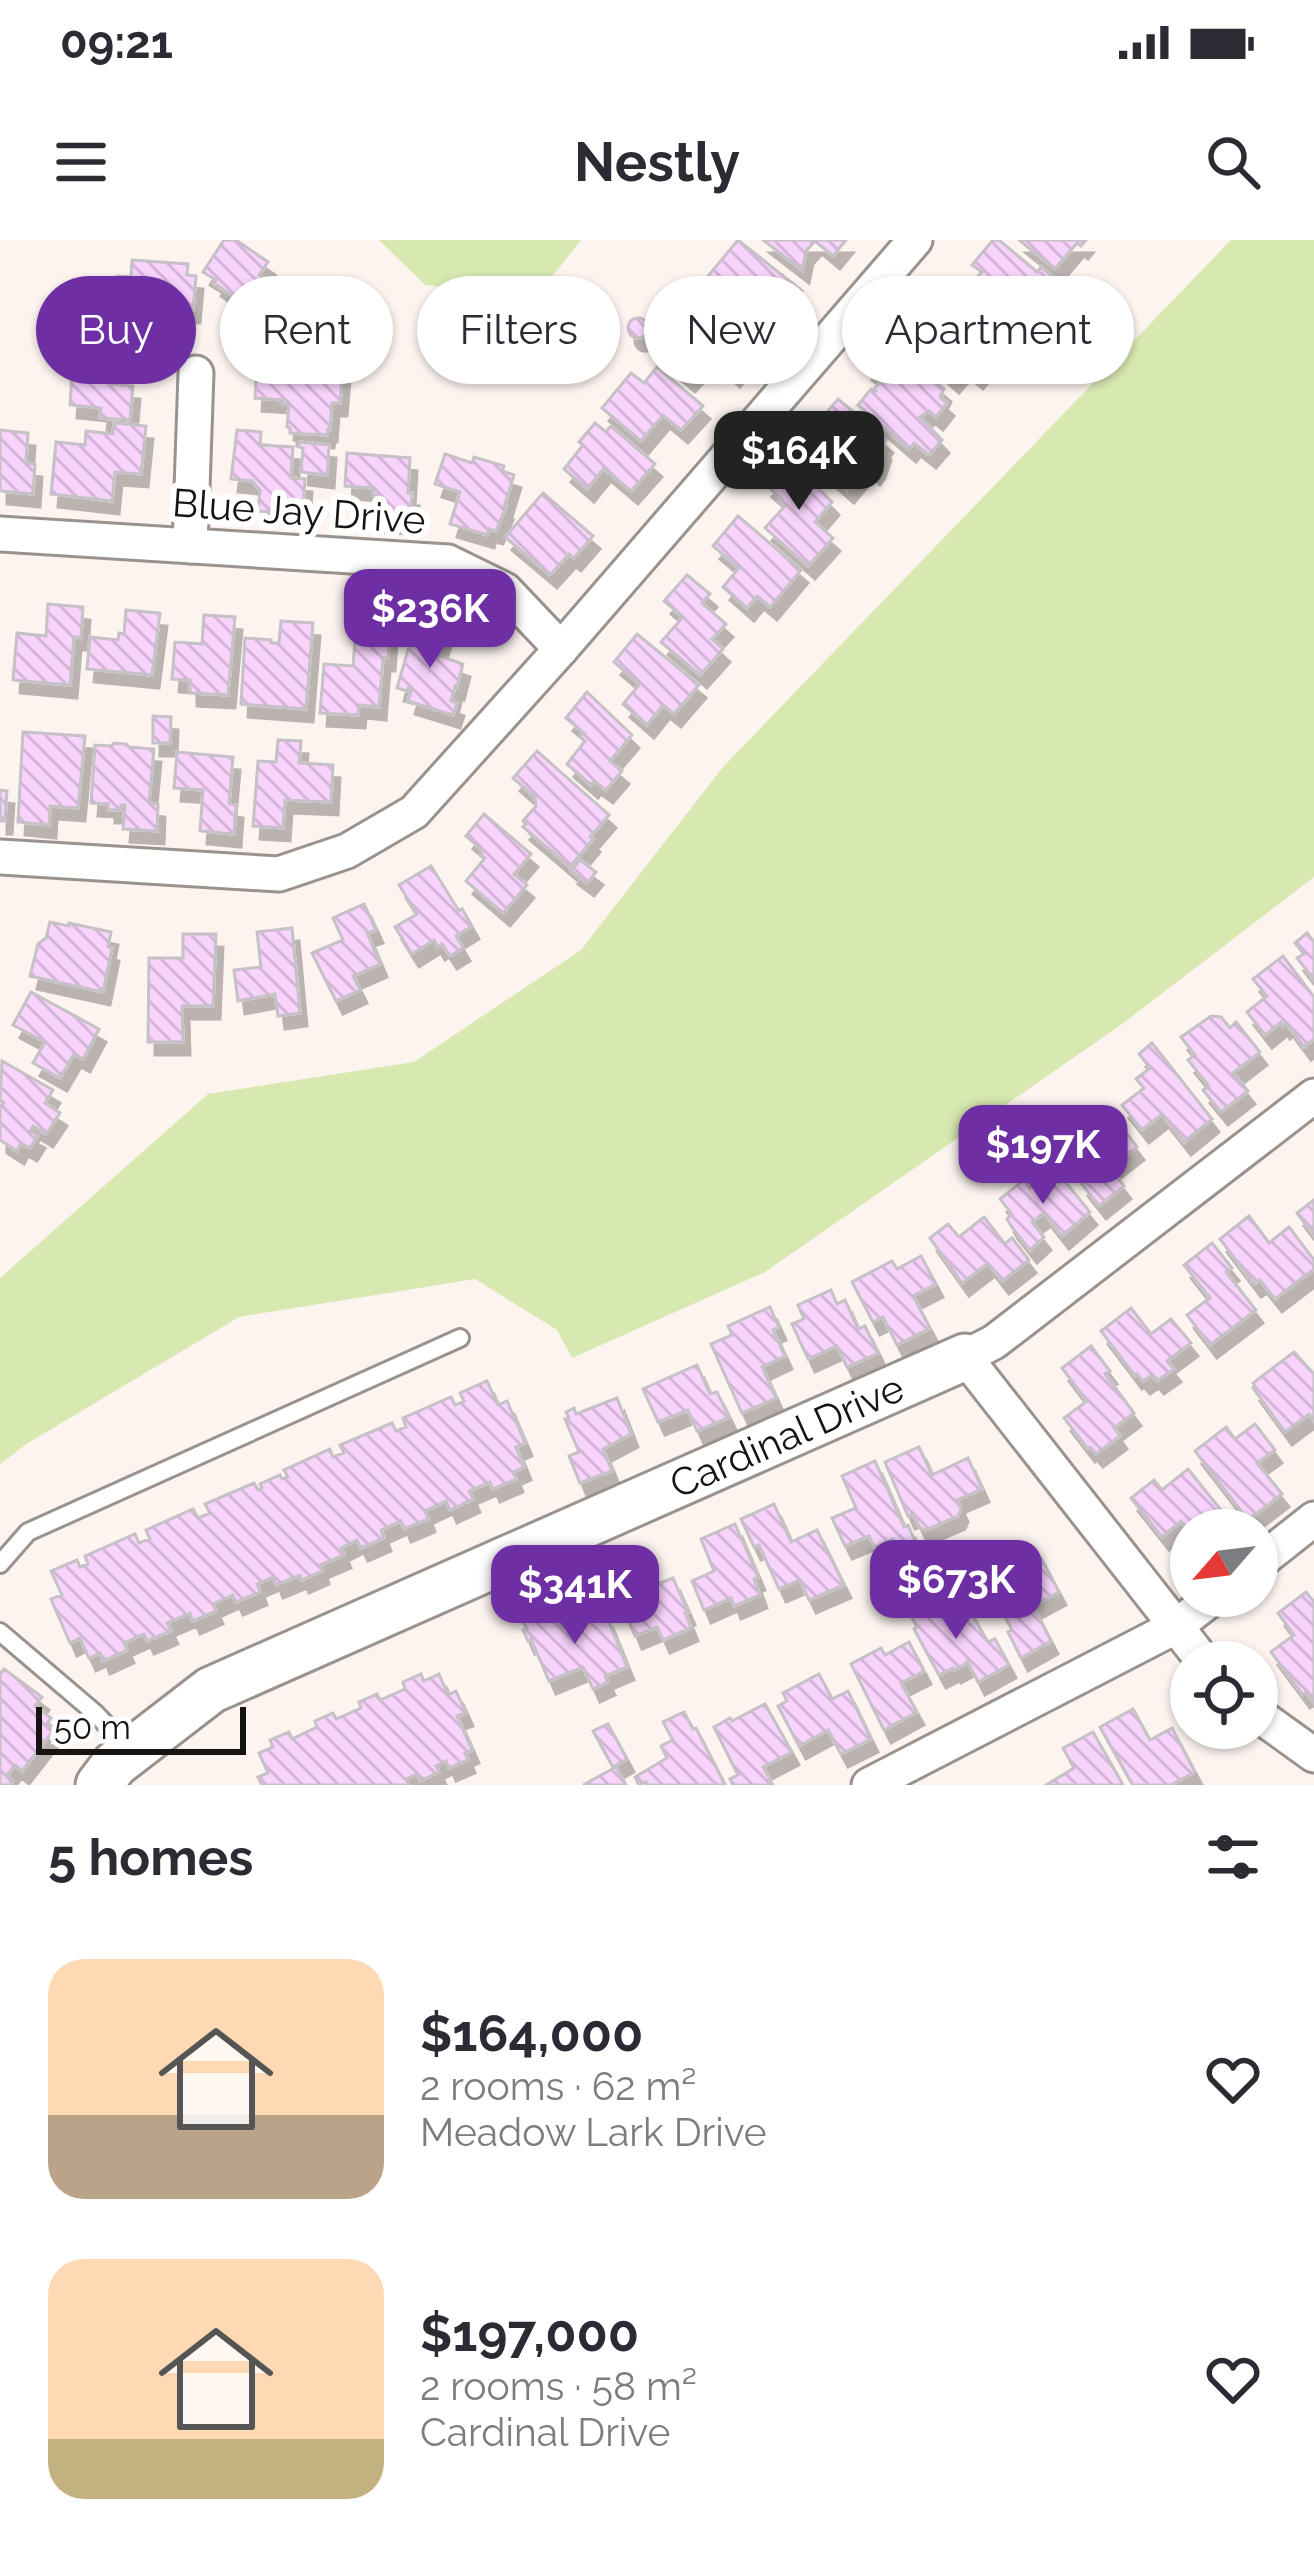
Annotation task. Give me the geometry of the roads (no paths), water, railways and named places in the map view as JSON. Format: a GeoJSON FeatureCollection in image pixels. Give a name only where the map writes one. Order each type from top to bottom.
{"type":"FeatureCollection","features":[{"type":"Feature","properties":{"kind":"street"},"geometry":{"type":"LineString","coordinates":[[1,861],[279,874],[347,851],[414,812],[915,240]]}},
{"type":"Feature","properties":{"kind":"street"},"geometry":{"type":"LineString","coordinates":[[190,546],[196,384]]}},
{"type":"Feature","properties":{"kind":"street","name":"Blue Jay Drive"},"geometry":{"type":"LineString","coordinates":[[0,534],[448,562],[505,590],[560,649]]}},
{"type":"Feature","properties":{"kind":"street","name":"Cardinal Drive"},"geometry":{"type":"LineString","coordinates":[[99,1785],[116,1764],[211,1690],[994,1342],[1314,1096]]}},
{"type":"Feature","properties":{"kind":"street"},"geometry":{"type":"LineString","coordinates":[[965,1357],[1187,1641]]}},
{"type":"Feature","properties":{"kind":"street"},"geometry":{"type":"LineString","coordinates":[[1278,1548],[1314,1520]]}},
{"type":"Feature","properties":{"kind":"street"},"geometry":{"type":"LineString","coordinates":[[869,1785],[1188,1617]]}},
{"type":"Feature","properties":{"kind":"street"},"geometry":{"type":"LineString","coordinates":[[1278,1729],[1314,1755]]}},
{"type":"Feature","properties":{"kind":"lane"},"geometry":{"type":"LineString","coordinates":[[0,1564],[28,1532],[460,1338]]}},
{"type":"Feature","properties":{"kind":"lane"},"geometry":{"type":"LineString","coordinates":[[0,1632],[95,1713],[131,1752]]}}]}
